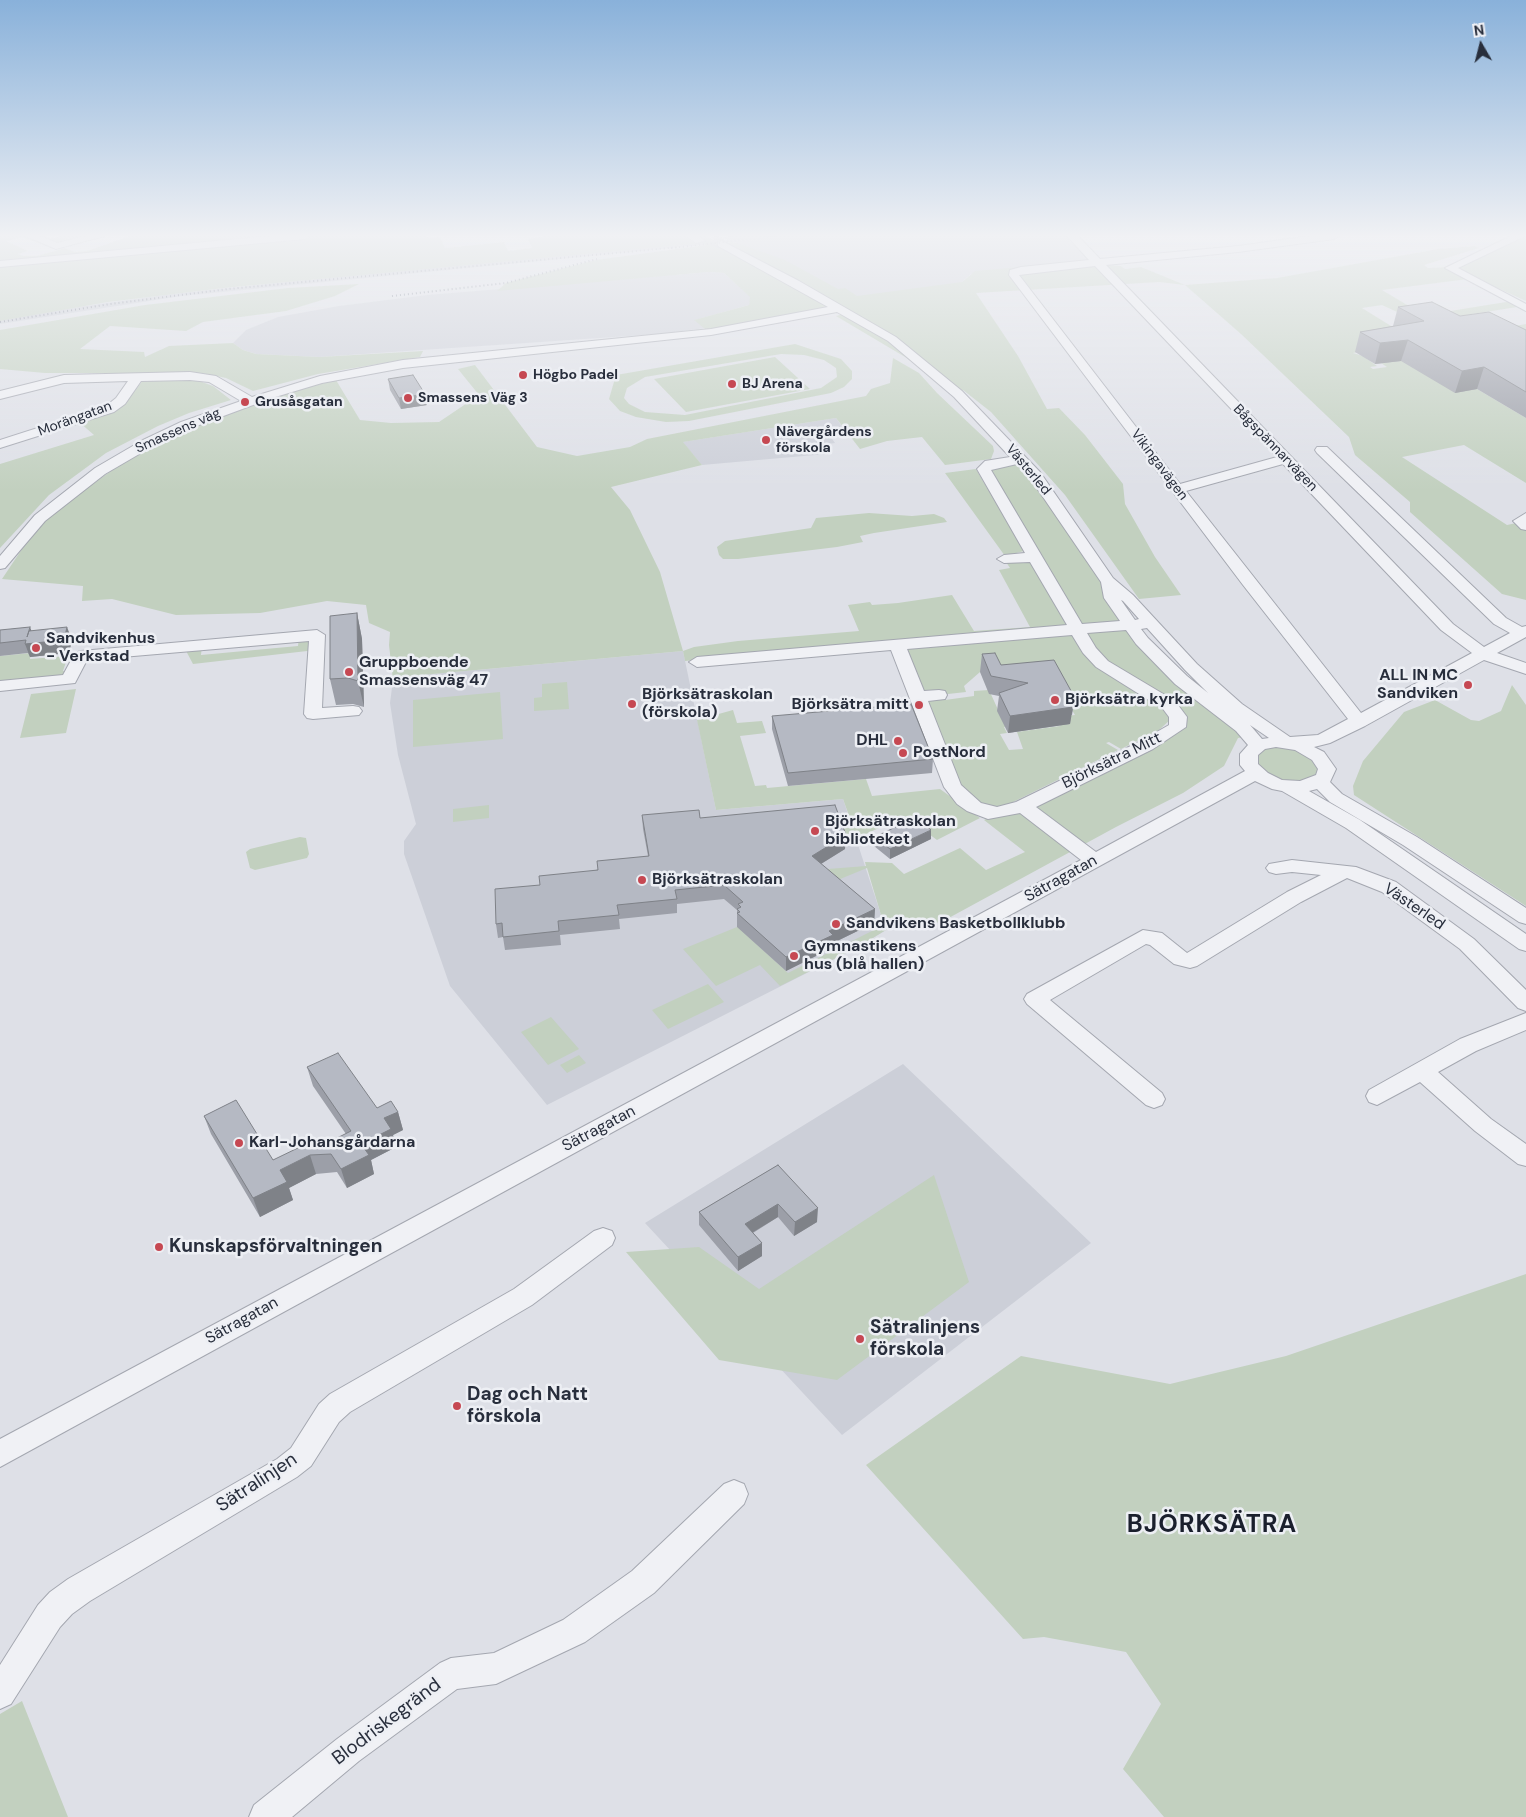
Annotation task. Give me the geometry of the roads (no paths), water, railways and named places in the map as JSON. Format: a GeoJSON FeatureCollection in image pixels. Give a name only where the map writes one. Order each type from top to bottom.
{"type":"FeatureCollection","features":[{"type":"Feature","properties":{"kind":"street","name":"Smassens väg"},"geometry":{"type":"LineString","coordinates":[[0,565],[40,518],[73,490],[100,471],[177,429],[250,401],[320,380],[402,364],[689,335],[778,321]]}},
{"type":"Feature","properties":{"kind":"street","name":"Västerled"},"geometry":{"type":"LineString","coordinates":[[842,321],[932,374]]}},
{"type":"Feature","properties":{"kind":"street","name":"Västerled"},"geometry":{"type":"LineString","coordinates":[[861,321],[892,340],[967,403],[1022,459],[1053,500],[1108,581],[1128,598],[1217,692],[1236,708],[1286,742]]}},
{"type":"Feature","properties":{"kind":"street","name":"Vikingavägen"},"geometry":{"type":"LineString","coordinates":[[1049,321],[1359,722]]}},
{"type":"Feature","properties":{"kind":"street","name":"Bågspännarvägen"},"geometry":{"type":"LineString","coordinates":[[1153,321],[1447,627],[1483,654],[1526,669]]}},
{"type":"Feature","properties":{"kind":"street"},"geometry":{"type":"LineString","coordinates":[[0,395],[56,380],[137,377],[206,378],[219,382],[250,401]]}},
{"type":"Feature","properties":{"kind":"street","name":"Morängatan"},"geometry":{"type":"LineString","coordinates":[[0,444],[110,409],[121,401],[137,377]]}},
{"type":"Feature","properties":{"kind":"street"},"geometry":{"type":"LineString","coordinates":[[1322,450],[1500,621],[1524,632]]}},
{"type":"Feature","properties":{"kind":"street","name":"Björksätra Mitt"},"geometry":{"type":"LineString","coordinates":[[897,645],[948,778],[964,800],[974,807],[991,813],[1023,806],[1147,745],[1178,727],[1178,716],[1175,711],[1102,664],[1090,650],[984,469],[990,464],[1022,459]]}},
{"type":"Feature","properties":{"kind":"street"},"geometry":{"type":"LineString","coordinates":[[1178,489],[1286,459]]}},
{"type":"Feature","properties":{"kind":"street"},"geometry":{"type":"LineString","coordinates":[[1526,517],[1520,521],[1526,526]]}},
{"type":"Feature","properties":{"kind":"street"},"geometry":{"type":"LineString","coordinates":[[1004,559],[1036,557]]}},
{"type":"Feature","properties":{"kind":"street","name":"Västerled"},"geometry":{"type":"LineString","coordinates":[[1108,581],[1112,598],[1142,640],[1181,680],[1242,727],[1258,746]]}},
{"type":"Feature","properties":{"kind":"street"},"geometry":{"type":"LineString","coordinates":[[697,662],[1151,623]]}},
{"type":"Feature","properties":{"kind":"street"},"geometry":{"type":"LineString","coordinates":[[1286,742],[1307,748],[1318,756],[1327,769],[1320,782],[1300,787],[1269,782],[1252,769],[1249,754],[1258,746],[1267,743],[1286,742],[1316,742],[1359,722],[1524,632]]}},
{"type":"Feature","properties":{"kind":"street"},"geometry":{"type":"LineString","coordinates":[[0,686],[70,679],[81,656],[317,635],[313,714],[353,711]]}},
{"type":"Feature","properties":{"kind":"street"},"geometry":{"type":"LineString","coordinates":[[916,697],[939,695]]}},
{"type":"Feature","properties":{"kind":"street"},"geometry":{"type":"LineString","coordinates":[[1318,756],[1359,722]]}},
{"type":"Feature","properties":{"kind":"street","name":"Sätragatan"},"geometry":{"type":"LineString","coordinates":[[0,1454],[1095,860],[1197,803],[1252,769]]}},
{"type":"Feature","properties":{"kind":"street"},"geometry":{"type":"LineString","coordinates":[[1320,782],[1336,798],[1410,841],[1526,917]]}},
{"type":"Feature","properties":{"kind":"street","name":"Västerled"},"geometry":{"type":"LineString","coordinates":[[1287,786],[1353,824],[1526,944]]}},
{"type":"Feature","properties":{"kind":"street"},"geometry":{"type":"LineString","coordinates":[[1023,806],[1095,860]]}},
{"type":"Feature","properties":{"kind":"street","name":"Västerled"},"geometry":{"type":"LineString","coordinates":[[1276,868],[1292,866],[1356,873],[1389,887],[1467,944],[1526,1003]]}},
{"type":"Feature","properties":{"kind":"street"},"geometry":{"type":"LineString","coordinates":[[1154,1099],[1035,999],[1143,937],[1155,938],[1181,959],[1190,961],[1294,896],[1344,872]]}},
{"type":"Feature","properties":{"kind":"street"},"geometry":{"type":"LineString","coordinates":[[1377,1096],[1468,1045],[1526,1021]]}},
{"type":"Feature","properties":{"kind":"street"},"geometry":{"type":"LineString","coordinates":[[1421,1070],[1483,1125],[1526,1157]]}},
{"type":"Feature","properties":{"kind":"street","name":"Sätralinjen"},"geometry":{"type":"LineString","coordinates":[[0,1693],[49,1616],[61,1604],[86,1586],[287,1468],[301,1457],[329,1412],[340,1403],[523,1297],[603,1238]]}},
{"type":"Feature","properties":{"kind":"street","name":"Blodriskegränd"},"geometry":{"type":"LineString","coordinates":[[266,1817],[348,1750],[451,1674],[496,1668],[574,1631],[643,1582],[734,1494]]}},
{"type":"Feature","properties":{"kind":"railway"},"geometry":{"type":"LineString","coordinates":[[0,322],[7,321]]}},
{"type":"Feature","properties":{"kind":"place","name":"Högbo Padel"},"geometry":{"type":"Point","coordinates":[523,375]}},
{"type":"Feature","properties":{"kind":"place","name":"BJ Arena"},"geometry":{"type":"Point","coordinates":[732,384]}},
{"type":"Feature","properties":{"kind":"place","name":"Smassens Väg 3"},"geometry":{"type":"Point","coordinates":[408,398]}},
{"type":"Feature","properties":{"kind":"place","name":"Grusåsgatan"},"geometry":{"type":"Point","coordinates":[245,402]}},
{"type":"Feature","properties":{"kind":"place","name":"Nävergårdens förskola"},"geometry":{"type":"Point","coordinates":[766,440]}},
{"type":"Feature","properties":{"kind":"place","name":"Sandvikenhus - Verkstad"},"geometry":{"type":"Point","coordinates":[36,648]}},
{"type":"Feature","properties":{"kind":"place","name":"Gruppboende Smassensväg 47"},"geometry":{"type":"Point","coordinates":[349,672]}},
{"type":"Feature","properties":{"kind":"place","name":"ALL IN MC Sandviken"},"geometry":{"type":"Point","coordinates":[1468,685]}},
{"type":"Feature","properties":{"kind":"place","name":"Björksätra kyrka"},"geometry":{"type":"Point","coordinates":[1055,700]}},
{"type":"Feature","properties":{"kind":"place","name":"Björksätraskolan (förskola)"},"geometry":{"type":"Point","coordinates":[632,704]}},
{"type":"Feature","properties":{"kind":"place","name":"Björksätra mitt"},"geometry":{"type":"Point","coordinates":[919,705]}},
{"type":"Feature","properties":{"kind":"place","name":"DHL"},"geometry":{"type":"Point","coordinates":[898,741]}},
{"type":"Feature","properties":{"kind":"place","name":"PostNord"},"geometry":{"type":"Point","coordinates":[903,753]}},
{"type":"Feature","properties":{"kind":"place","name":"Björksätraskolan biblioteket"},"geometry":{"type":"Point","coordinates":[815,831]}},
{"type":"Feature","properties":{"kind":"place","name":"Björksätraskolan"},"geometry":{"type":"Point","coordinates":[642,880]}},
{"type":"Feature","properties":{"kind":"place","name":"Sandvikens Basketbollklubb"},"geometry":{"type":"Point","coordinates":[836,924]}},
{"type":"Feature","properties":{"kind":"place","name":"Gymnastikens hus (blå hallen)"},"geometry":{"type":"Point","coordinates":[794,956]}},
{"type":"Feature","properties":{"kind":"place","name":"Karl-Johansgårdarna"},"geometry":{"type":"Point","coordinates":[239,1143]}},
{"type":"Feature","properties":{"kind":"place","name":"Kunskapsförvaltningen"},"geometry":{"type":"Point","coordinates":[159,1247]}},
{"type":"Feature","properties":{"kind":"place","name":"Sätralinjens förskola"},"geometry":{"type":"Point","coordinates":[860,1339]}},
{"type":"Feature","properties":{"kind":"place","name":"Dag och Natt förskola"},"geometry":{"type":"Point","coordinates":[457,1406]}},
{"type":"Feature","properties":{"kind":"district","name":"BJÖRKSÄTRA"},"geometry":{"type":"Point","coordinates":[1212,1525]}}]}
